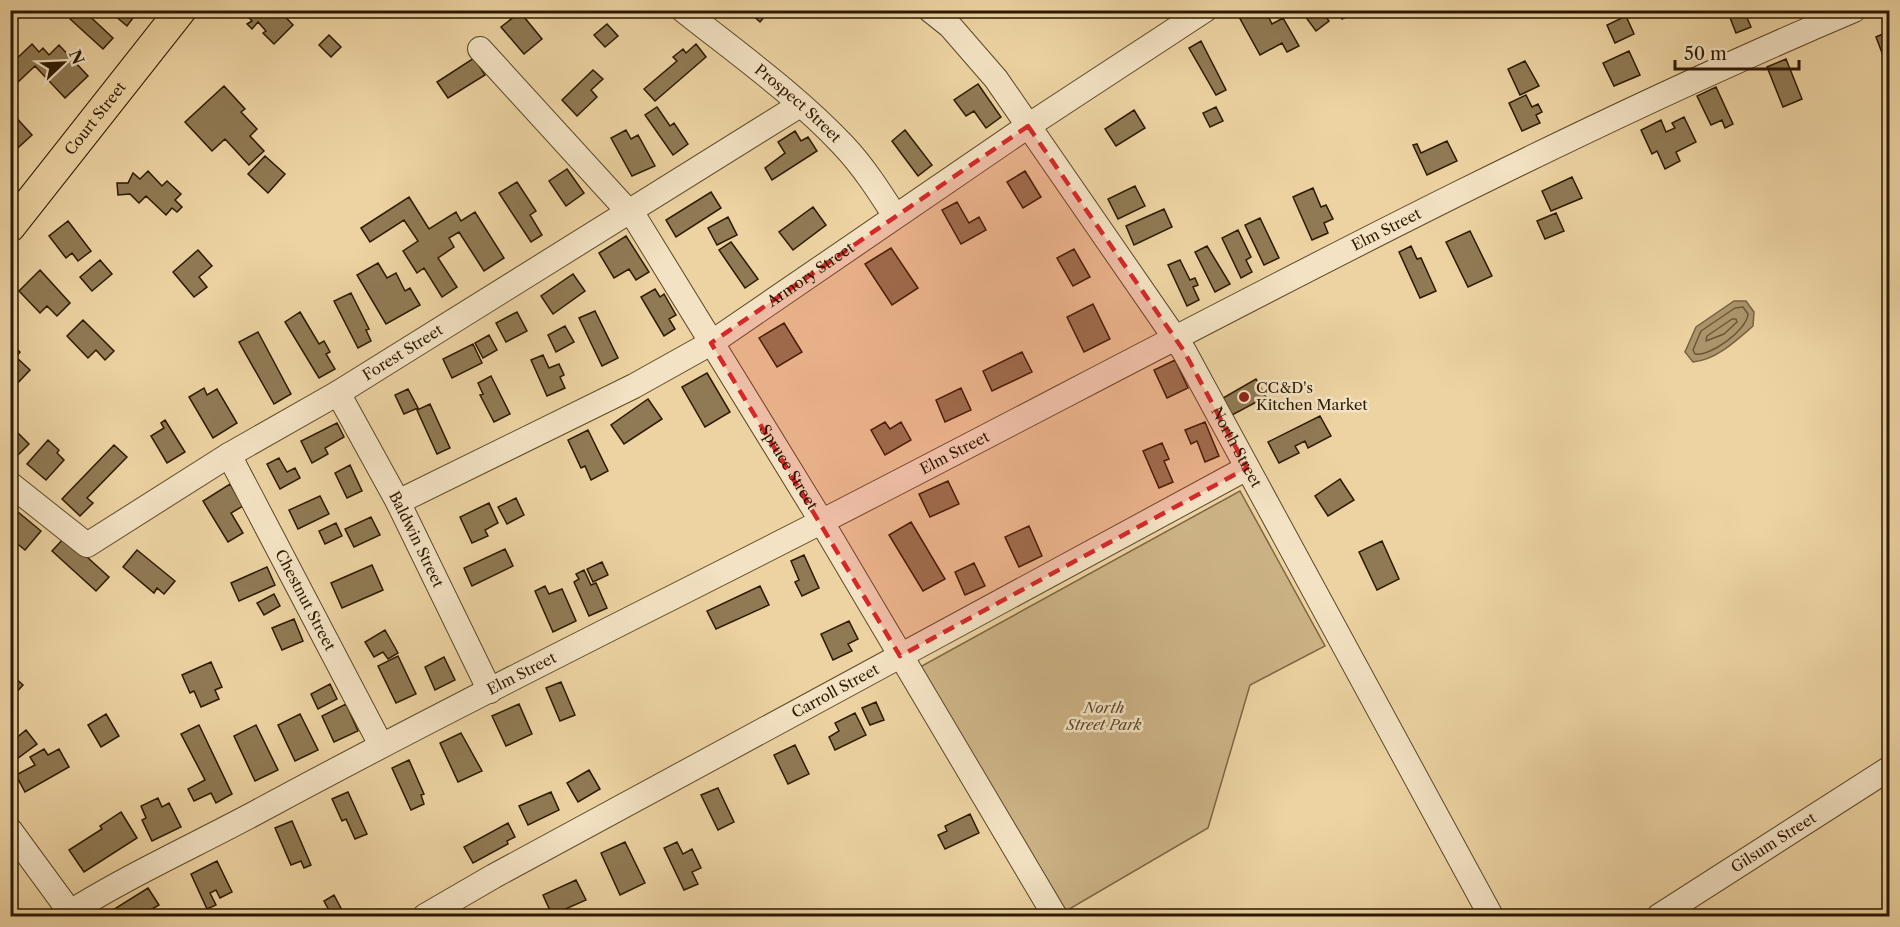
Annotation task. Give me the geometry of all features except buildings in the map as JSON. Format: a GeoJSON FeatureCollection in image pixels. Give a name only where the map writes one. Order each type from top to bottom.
{"type":"FeatureCollection","features":[{"type":"Feature","properties":{"kind":"main road","name":"Court Street"},"geometry":{"type":"LineString","coordinates":[[10,227],[181,10]]}},
{"type":"Feature","properties":{"kind":"street","name":"Prospect Street"},"geometry":{"type":"LineString","coordinates":[[683,10],[800,105],[842,144],[865,172],[895,216]]}},
{"type":"Feature","properties":{"kind":"street","name":"North Street"},"geometry":{"type":"LineString","coordinates":[[930,10],[950,26],[976,54],[1028,126],[1173,339],[1184,351],[1491,916]]}},
{"type":"Feature","properties":{"kind":"street","name":"Armory Street"},"geometry":{"type":"LineString","coordinates":[[398,502],[634,386],[711,343],[1028,126],[1204,10]]}},
{"type":"Feature","properties":{"kind":"street","name":"Elm Street"},"geometry":{"type":"LineString","coordinates":[[69,915],[381,745],[822,522],[1173,339],[1565,141],[1733,62],[1854,10]]}},
{"type":"Feature","properties":{"kind":"street","name":"Spruce Street"},"geometry":{"type":"LineString","coordinates":[[480,49],[629,213],[822,522],[1055,916]]}},
{"type":"Feature","properties":{"kind":"street","name":"Forest Street"},"geometry":{"type":"LineString","coordinates":[[10,484],[87,545],[229,455],[338,393],[800,105]]}},
{"type":"Feature","properties":{"kind":"street","name":"Baldwin Street"},"geometry":{"type":"LineString","coordinates":[[338,393],[398,502],[490,691]]}},
{"type":"Feature","properties":{"kind":"street","name":"Chestnut Street"},"geometry":{"type":"LineString","coordinates":[[229,455],[381,745]]}},
{"type":"Feature","properties":{"kind":"street","name":"Carroll Street"},"geometry":{"type":"LineString","coordinates":[[425,916],[494,876],[1247,468]]}},
{"type":"Feature","properties":{"kind":"street","name":"Gilsum Street"},"geometry":{"type":"LineString","coordinates":[[1659,916],[1890,768]]}},
{"type":"Feature","properties":{"kind":"street"},"geometry":{"type":"LineString","coordinates":[[10,830],[69,915]]}},
{"type":"Feature","properties":{"kind":"highlighted area"},"geometry":{"type":"Polygon","coordinates":[[[1028,126],[1184,351],[1247,468],[900,656],[711,343],[1028,126]]]}},
{"type":"Feature","properties":{"kind":"green space","name":"North Street Park"},"geometry":{"type":"Polygon","coordinates":[[[1240,491],[1325,646],[1250,685],[1208,828],[1066,911],[920,667],[1240,491]]]}},
{"type":"Feature","properties":{"kind":"water"},"geometry":{"type":"Polygon","coordinates":[[[1734,301],[1746,301],[1754,312],[1753,326],[1718,354],[1693,362],[1685,352],[1696,327],[1734,301]]]}},
{"type":"Feature","properties":{"kind":"place","name":"CC&D's Kitchen Market"},"geometry":{"type":"Point","coordinates":[1244,397]}}]}
